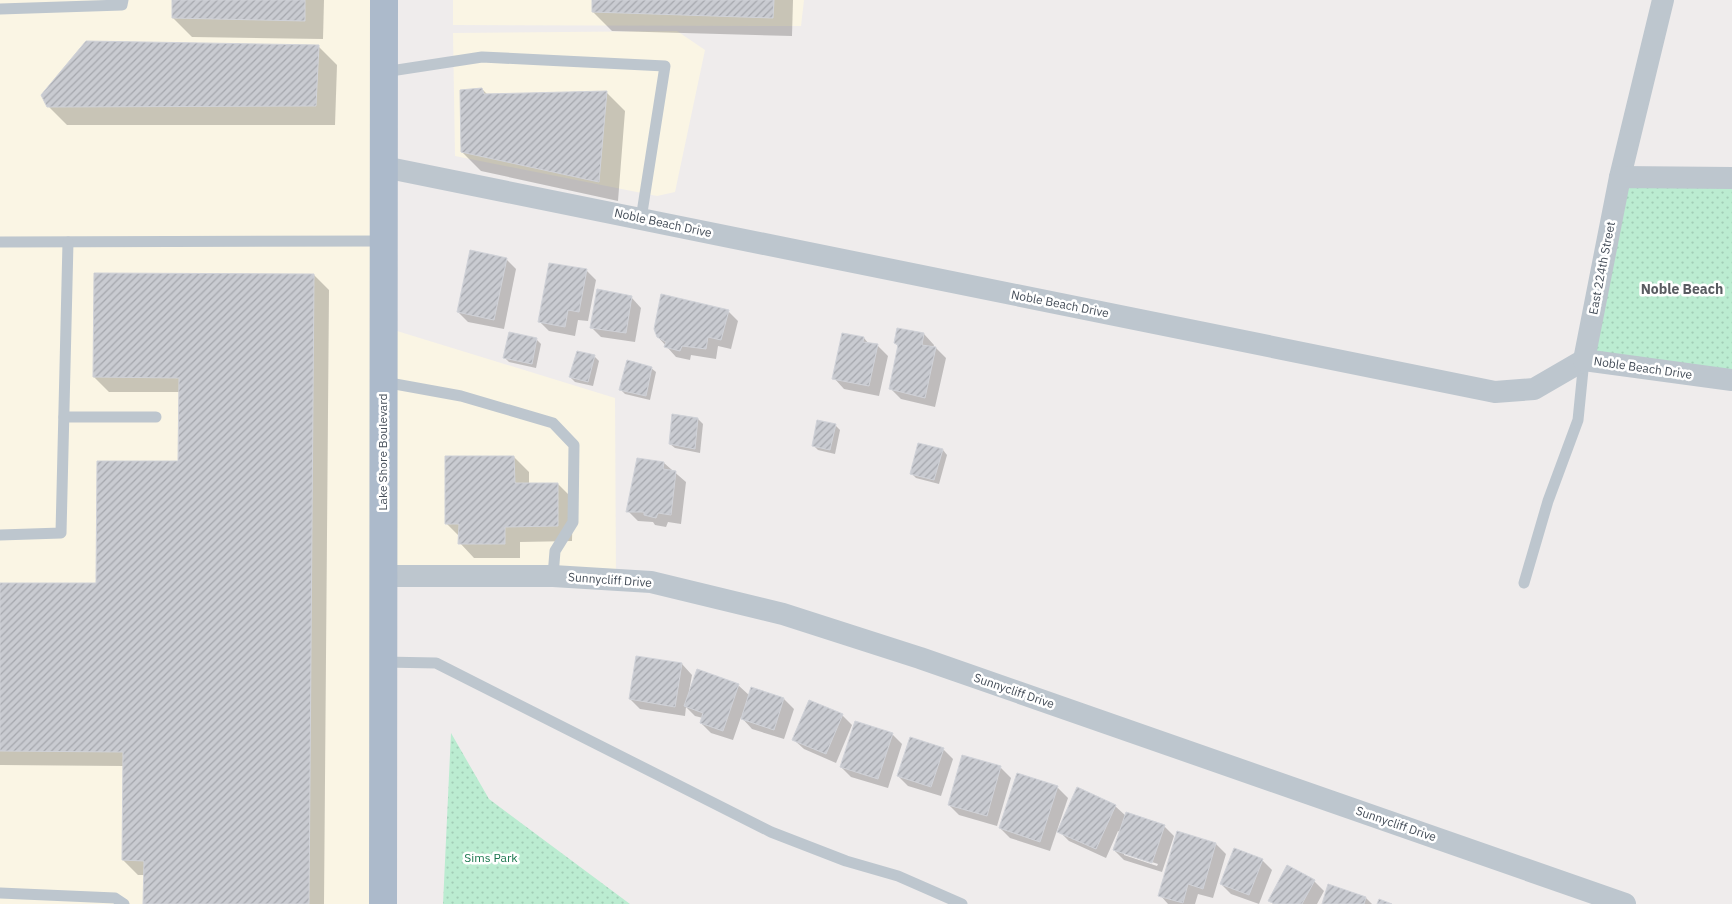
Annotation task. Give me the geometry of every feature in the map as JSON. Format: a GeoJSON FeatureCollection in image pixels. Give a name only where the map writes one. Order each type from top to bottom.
{"type":"FeatureCollection","features":[{"type":"Feature","properties":{"kind":"main road","name":"Lake Shore Boulevard"},"geometry":{"type":"LineString","coordinates":[[382,904],[384,0]]}},
{"type":"Feature","properties":{"kind":"street","name":"East 224th Street"},"geometry":{"type":"LineString","coordinates":[[1584,360],[1620,177],[1663,0]]}},
{"type":"Feature","properties":{"kind":"street","name":"Noble Beach Drive"},"geometry":{"type":"LineString","coordinates":[[384,167],[1495,392],[1534,389],[1584,360],[1732,380]]}},
{"type":"Feature","properties":{"kind":"street"},"geometry":{"type":"LineString","coordinates":[[1620,177],[1732,178]]}},
{"type":"Feature","properties":{"kind":"street","name":"Sunnycliff Drive"},"geometry":{"type":"LineString","coordinates":[[383,576],[553,576],[651,582],[784,614],[920,658],[1625,904]]}},
{"type":"Feature","properties":{"kind":"lane"},"geometry":{"type":"LineString","coordinates":[[0,9],[122,5],[122,0]]}},
{"type":"Feature","properties":{"kind":"lane"},"geometry":{"type":"LineString","coordinates":[[384,72],[482,57],[665,66],[641,219]]}},
{"type":"Feature","properties":{"kind":"lane"},"geometry":{"type":"LineString","coordinates":[[0,242],[384,241]]}},
{"type":"Feature","properties":{"kind":"lane"},"geometry":{"type":"LineString","coordinates":[[0,535],[61,533],[68,242]]}},
{"type":"Feature","properties":{"kind":"lane"},"geometry":{"type":"LineString","coordinates":[[1524,583],[1548,501],[1578,420],[1584,360]]}},
{"type":"Feature","properties":{"kind":"lane"},"geometry":{"type":"LineString","coordinates":[[384,382],[461,396],[553,423],[574,445],[573,522],[555,552],[553,576]]}},
{"type":"Feature","properties":{"kind":"lane"},"geometry":{"type":"LineString","coordinates":[[64,417],[156,417]]}},
{"type":"Feature","properties":{"kind":"lane"},"geometry":{"type":"LineString","coordinates":[[383,662],[436,663],[771,832],[846,861],[898,876],[962,904]]}},
{"type":"Feature","properties":{"kind":"lane"},"geometry":{"type":"LineString","coordinates":[[0,893],[115,898],[124,904]]}},
{"type":"Feature","properties":{"kind":"shaded area"},"geometry":{"type":"Polygon","coordinates":[[[0,0],[384,0],[384,327],[615,398],[616,580],[383,576],[382,904],[0,904],[0,0]]]}},
{"type":"Feature","properties":{"kind":"shaded area"},"geometry":{"type":"Polygon","coordinates":[[[453,0],[804,0],[801,26],[453,25],[453,0]]]}},
{"type":"Feature","properties":{"kind":"shaded area"},"geometry":{"type":"Polygon","coordinates":[[[677,31],[705,50],[675,192],[657,196],[455,156],[453,33],[677,31]]]}},
{"type":"Feature","properties":{"kind":"green space"},"geometry":{"type":"Polygon","coordinates":[[[1620,177],[1732,178],[1732,380],[1584,360],[1620,177]]]}},
{"type":"Feature","properties":{"kind":"green space","name":"Sims Park"},"geometry":{"type":"Polygon","coordinates":[[[451,733],[489,799],[630,904],[443,904],[451,733]]]}},
{"type":"Feature","properties":{"kind":"building"},"geometry":{"type":"Polygon","coordinates":[[[172,0],[305,0],[305,21],[172,18],[172,0]]]}},
{"type":"Feature","properties":{"kind":"building"},"geometry":{"type":"Polygon","coordinates":[[[592,0],[774,0],[773,18],[592,12],[592,0]]]}},
{"type":"Feature","properties":{"kind":"building"},"geometry":{"type":"Polygon","coordinates":[[[86,41],[319,45],[316,106],[47,107],[41,95],[86,41]]]}},
{"type":"Feature","properties":{"kind":"building"},"geometry":{"type":"Polygon","coordinates":[[[482,88],[484,94],[607,91],[599,182],[461,152],[460,90],[482,88]]]}},
{"type":"Feature","properties":{"kind":"building"},"geometry":{"type":"Polygon","coordinates":[[[470,250],[507,258],[494,320],[457,312],[470,250]]]}},
{"type":"Feature","properties":{"kind":"building"},"geometry":{"type":"Polygon","coordinates":[[[549,263],[587,269],[579,312],[568,310],[565,327],[538,322],[549,263]]]}},
{"type":"Feature","properties":{"kind":"building"},"geometry":{"type":"Polygon","coordinates":[[[94,273],[314,274],[309,904],[143,904],[144,861],[122,860],[123,752],[0,751],[0,583],[96,583],[97,461],[178,461],[179,378],[93,377],[94,273]]]}},
{"type":"Feature","properties":{"kind":"building"},"geometry":{"type":"Polygon","coordinates":[[[597,289],[632,296],[626,333],[590,328],[597,289]]]}},
{"type":"Feature","properties":{"kind":"building"},"geometry":{"type":"Polygon","coordinates":[[[661,294],[729,310],[721,340],[708,337],[706,349],[682,346],[680,351],[664,347],[666,342],[657,337],[654,329],[661,294]]]}},
{"type":"Feature","properties":{"kind":"building"},"geometry":{"type":"Polygon","coordinates":[[[897,328],[924,333],[922,345],[936,347],[925,398],[889,389],[898,345],[894,343],[897,328]]]}},
{"type":"Feature","properties":{"kind":"building"},"geometry":{"type":"Polygon","coordinates":[[[509,332],[537,338],[532,364],[503,358],[509,332]]]}},
{"type":"Feature","properties":{"kind":"building"},"geometry":{"type":"Polygon","coordinates":[[[842,333],[864,337],[863,342],[878,344],[869,386],[832,379],[842,333]]]}},
{"type":"Feature","properties":{"kind":"building"},"geometry":{"type":"Polygon","coordinates":[[[577,351],[595,355],[588,382],[569,377],[577,351]]]}},
{"type":"Feature","properties":{"kind":"building"},"geometry":{"type":"Polygon","coordinates":[[[627,360],[652,367],[646,396],[619,390],[627,360]]]}},
{"type":"Feature","properties":{"kind":"building"},"geometry":{"type":"Polygon","coordinates":[[[672,414],[698,418],[695,449],[669,444],[672,414]]]}},
{"type":"Feature","properties":{"kind":"building"},"geometry":{"type":"Polygon","coordinates":[[[817,420],[836,424],[830,450],[812,446],[817,420]]]}},
{"type":"Feature","properties":{"kind":"building"},"geometry":{"type":"Polygon","coordinates":[[[918,443],[943,449],[934,480],[910,474],[918,443]]]}},
{"type":"Feature","properties":{"kind":"building"},"geometry":{"type":"Polygon","coordinates":[[[445,456],[514,456],[515,483],[558,483],[558,526],[505,527],[505,544],[458,544],[459,524],[445,524],[445,456]]]}},
{"type":"Feature","properties":{"kind":"building"},"geometry":{"type":"Polygon","coordinates":[[[637,458],[664,462],[663,469],[676,471],[671,515],[658,513],[656,518],[644,515],[644,512],[626,512],[637,458]]]}},
{"type":"Feature","properties":{"kind":"building"},"geometry":{"type":"Polygon","coordinates":[[[636,656],[682,663],[675,707],[629,699],[636,656]]]}},
{"type":"Feature","properties":{"kind":"building"},"geometry":{"type":"Polygon","coordinates":[[[697,669],[739,684],[723,731],[700,723],[703,713],[684,706],[697,669]]]}},
{"type":"Feature","properties":{"kind":"building"},"geometry":{"type":"Polygon","coordinates":[[[751,687],[784,698],[774,730],[741,719],[751,687]]]}},
{"type":"Feature","properties":{"kind":"building"},"geometry":{"type":"Polygon","coordinates":[[[809,700],[843,714],[826,754],[792,740],[809,700]]]}},
{"type":"Feature","properties":{"kind":"building"},"geometry":{"type":"Polygon","coordinates":[[[855,721],[893,733],[878,779],[840,767],[855,721]]]}},
{"type":"Feature","properties":{"kind":"building"},"geometry":{"type":"Polygon","coordinates":[[[910,737],[944,748],[931,787],[897,776],[910,737]]]}},
{"type":"Feature","properties":{"kind":"building"},"geometry":{"type":"Polygon","coordinates":[[[962,755],[1001,766],[987,816],[948,805],[962,755]]]}},
{"type":"Feature","properties":{"kind":"building"},"geometry":{"type":"Polygon","coordinates":[[[1017,773],[1058,786],[1040,842],[999,828],[1017,773]]]}},
{"type":"Feature","properties":{"kind":"building"},"geometry":{"type":"Polygon","coordinates":[[[1077,787],[1116,805],[1096,849],[1057,832],[1077,787]]]}},
{"type":"Feature","properties":{"kind":"building"},"geometry":{"type":"Polygon","coordinates":[[[1126,812],[1165,825],[1152,863],[1113,850],[1126,812]]]}},
{"type":"Feature","properties":{"kind":"building"},"geometry":{"type":"Polygon","coordinates":[[[1177,831],[1216,843],[1203,889],[1188,884],[1183,903],[1158,896],[1177,831]]]}},
{"type":"Feature","properties":{"kind":"building"},"geometry":{"type":"Polygon","coordinates":[[[1234,848],[1263,859],[1249,895],[1220,884],[1234,848]]]}},
{"type":"Feature","properties":{"kind":"building"},"geometry":{"type":"Polygon","coordinates":[[[1287,865],[1315,880],[1302,904],[1275,904],[1268,901],[1287,865]]]}},
{"type":"Feature","properties":{"kind":"building"},"geometry":{"type":"Polygon","coordinates":[[[1328,884],[1366,897],[1364,904],[1322,904],[1328,884]]]}},
{"type":"Feature","properties":{"kind":"building"},"geometry":{"type":"Polygon","coordinates":[[[1379,899],[1392,904],[1377,904],[1379,899]]]}},
{"type":"Feature","properties":{"kind":"district","name":"Noble Beach"},"geometry":{"type":"Point","coordinates":[1682,289]}}]}
